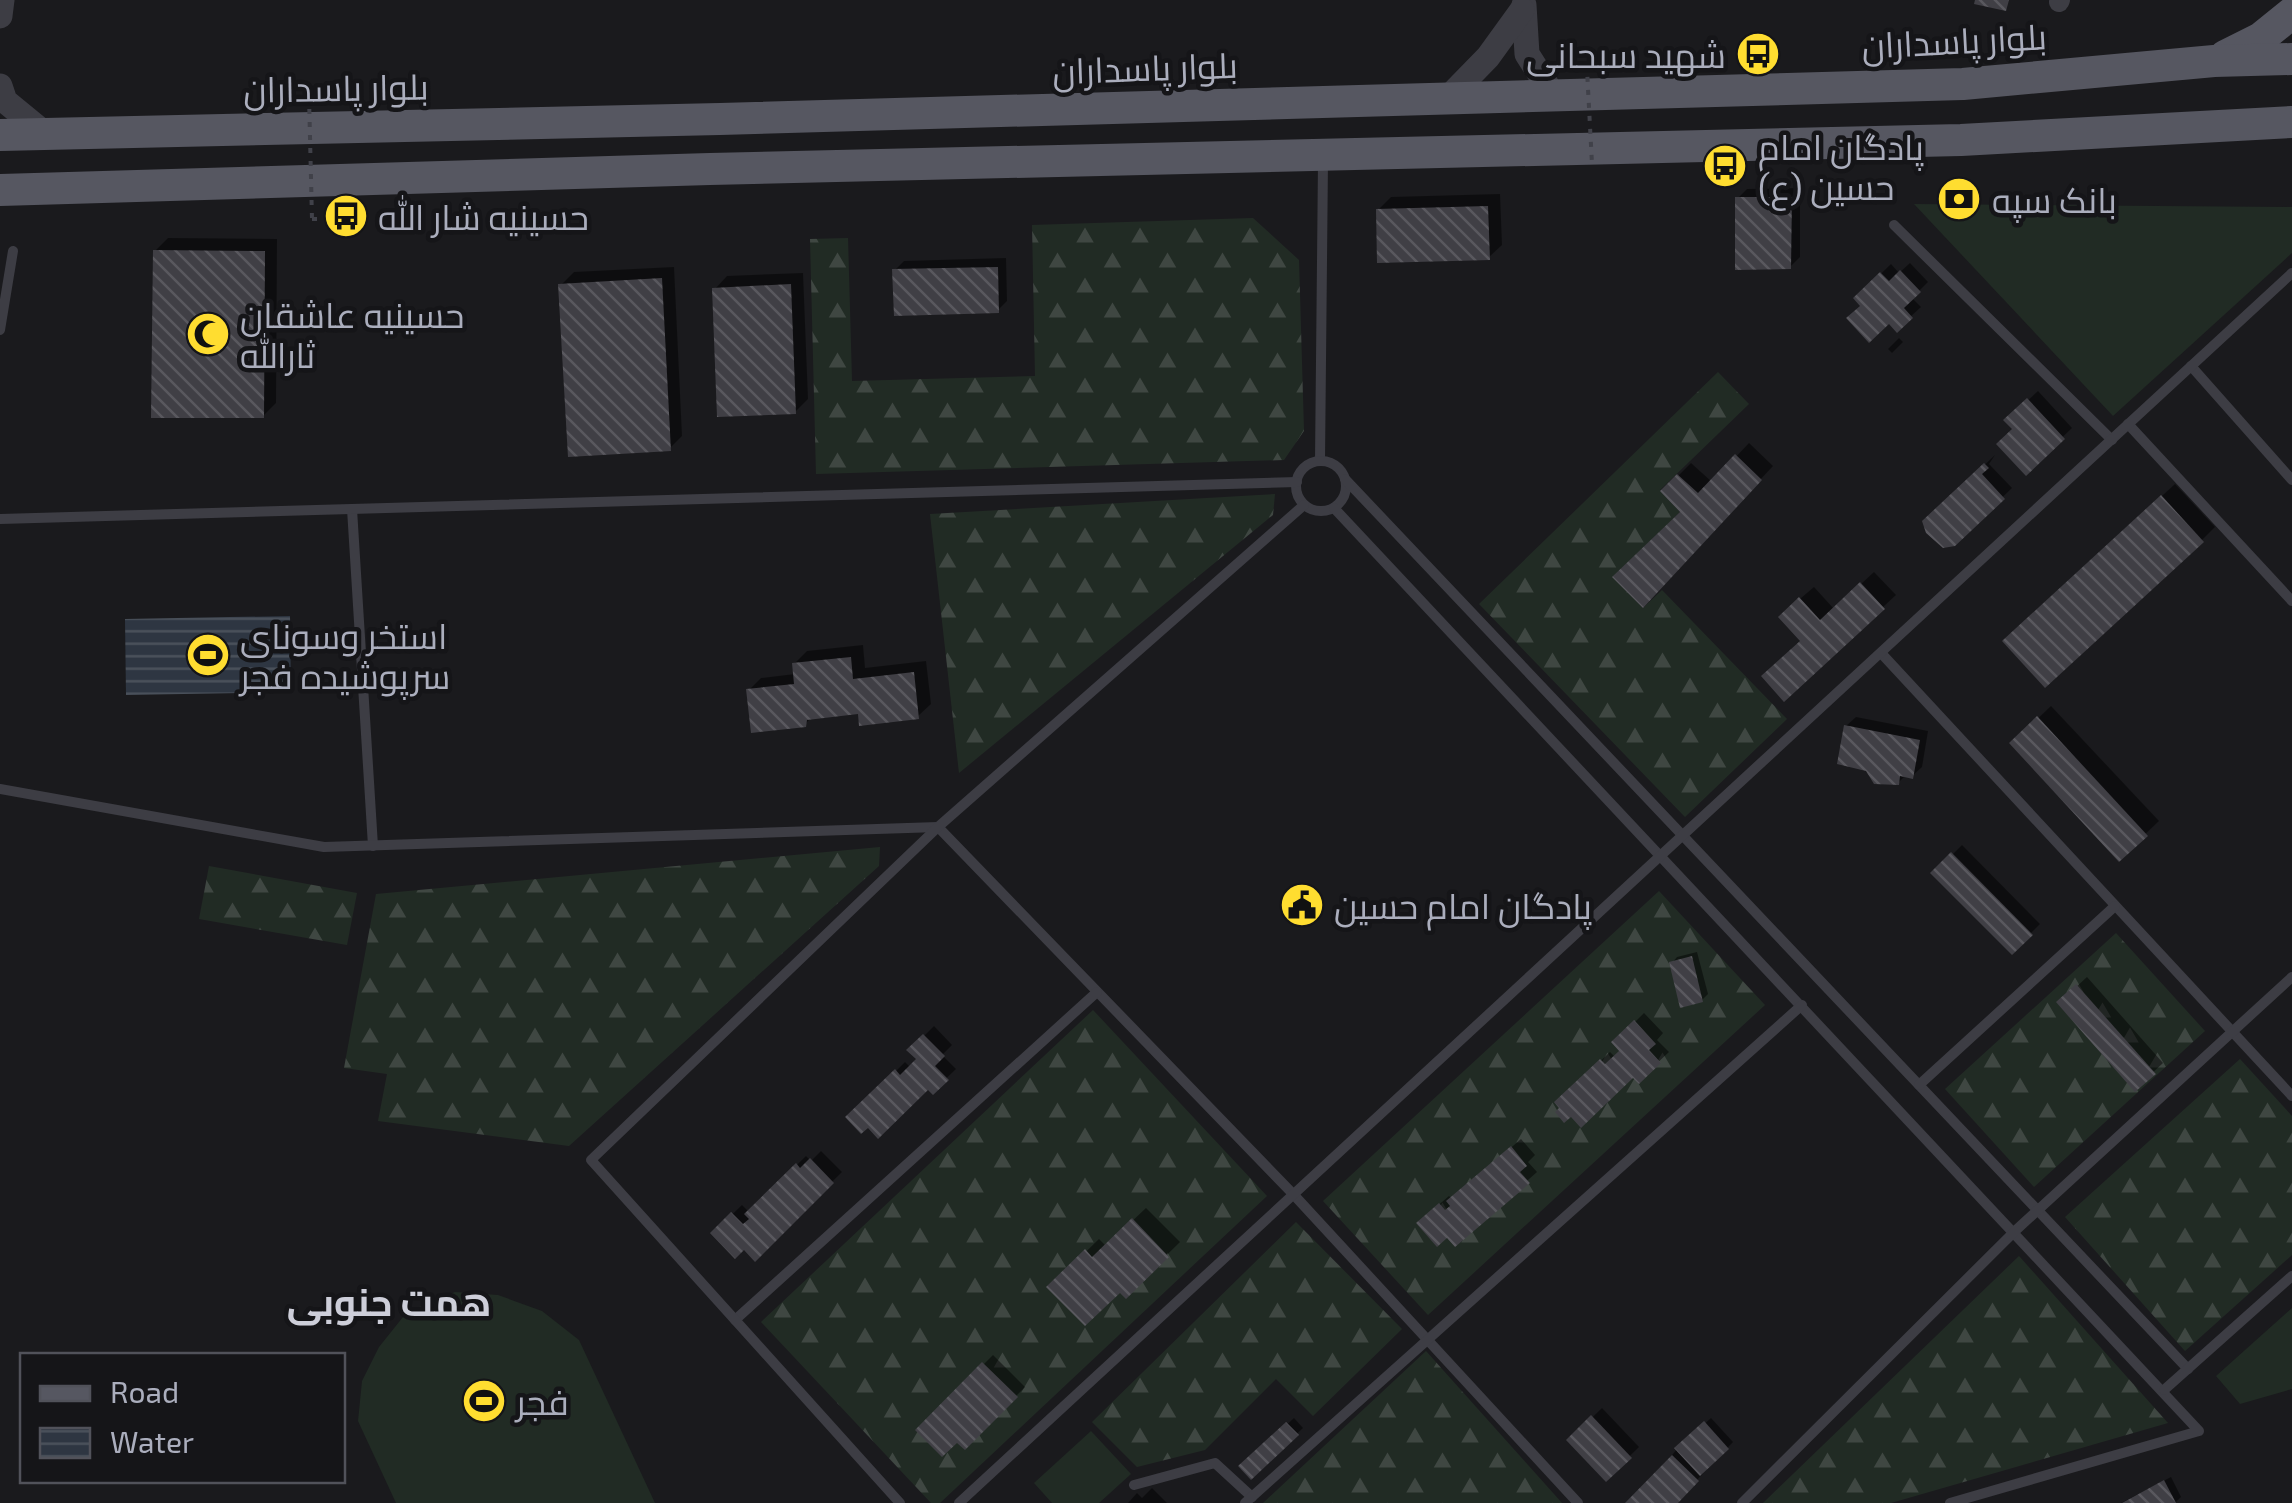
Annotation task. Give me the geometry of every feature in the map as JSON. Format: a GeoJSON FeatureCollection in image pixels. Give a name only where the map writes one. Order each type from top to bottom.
{"type":"FeatureCollection","features":[{"type":"Feature","properties":{"kind":"main road"},"geometry":{"type":"LineString","coordinates":[[2214,62],[2261,38],[2292,13]]}},
{"type":"Feature","properties":{"kind":"main road","name":"بلوار پاسداران"},"geometry":{"type":"LineString","coordinates":[[0,135],[1963,84],[2292,58]]}},
{"type":"Feature","properties":{"kind":"main road"},"geometry":{"type":"LineString","coordinates":[[1961,140],[1963,84]]}},
{"type":"Feature","properties":{"kind":"main road"},"geometry":{"type":"LineString","coordinates":[[720,119],[722,168]]}},
{"type":"Feature","properties":{"kind":"main road"},"geometry":{"type":"LineString","coordinates":[[0,190],[722,168],[1961,140],[2292,122]]}},
{"type":"Feature","properties":{"kind":"street"},"geometry":{"type":"LineString","coordinates":[[0,16],[2,0]]}},
{"type":"Feature","properties":{"kind":"street"},"geometry":{"type":"LineString","coordinates":[[1524,5],[1527,54],[1553,95]]}},
{"type":"Feature","properties":{"kind":"street"},"geometry":{"type":"LineString","coordinates":[[1449,97],[1488,58],[1524,5]]}},
{"type":"Feature","properties":{"kind":"street"},"geometry":{"type":"LineString","coordinates":[[0,86],[5,101],[44,133]]}},
{"type":"Feature","properties":{"kind":"lane"},"geometry":{"type":"LineString","coordinates":[[1320,462],[1323,154]]}},
{"type":"Feature","properties":{"kind":"lane"},"geometry":{"type":"LineString","coordinates":[[1894,226],[2112,440]]}},
{"type":"Feature","properties":{"kind":"lane"},"geometry":{"type":"LineString","coordinates":[[0,330],[13,251]]}},
{"type":"Feature","properties":{"kind":"lane"},"geometry":{"type":"LineString","coordinates":[[958,1503],[2292,273]]}},
{"type":"Feature","properties":{"kind":"lane"},"geometry":{"type":"LineString","coordinates":[[2191,366],[2292,480]]}},
{"type":"Feature","properties":{"kind":"lane"},"geometry":{"type":"LineString","coordinates":[[2128,424],[2292,602]]}},
{"type":"Feature","properties":{"kind":"lane"},"geometry":{"type":"LineString","coordinates":[[1345,479],[1345,495],[1334,508],[1319,511],[1304,504],[1297,490],[1305,468],[1320,462],[1336,466],[2188,1369]]}},
{"type":"Feature","properties":{"kind":"lane"},"geometry":{"type":"LineString","coordinates":[[0,519],[1297,482]]}},
{"type":"Feature","properties":{"kind":"lane"},"geometry":{"type":"LineString","coordinates":[[900,1503],[591,1160],[938,828],[1304,504]]}},
{"type":"Feature","properties":{"kind":"lane"},"geometry":{"type":"LineString","coordinates":[[1334,508],[2199,1431],[1950,1503]]}},
{"type":"Feature","properties":{"kind":"lane"},"geometry":{"type":"LineString","coordinates":[[352,509],[373,846]]}},
{"type":"Feature","properties":{"kind":"lane"},"geometry":{"type":"LineString","coordinates":[[1881,653],[2292,1096]]}},
{"type":"Feature","properties":{"kind":"lane"},"geometry":{"type":"LineString","coordinates":[[0,789],[324,847],[938,828],[1294,1195],[1578,1503]]}},
{"type":"Feature","properties":{"kind":"lane"},"geometry":{"type":"LineString","coordinates":[[1919,1085],[2116,906]]}},
{"type":"Feature","properties":{"kind":"lane"},"geometry":{"type":"LineString","coordinates":[[1742,1503],[2014,1231],[2292,977]]}},
{"type":"Feature","properties":{"kind":"lane"},"geometry":{"type":"LineString","coordinates":[[735,1320],[1097,992]]}},
{"type":"Feature","properties":{"kind":"lane"},"geometry":{"type":"LineString","coordinates":[[1134,1485],[1216,1463],[1249,1500],[1802,1005]]}},
{"type":"Feature","properties":{"kind":"lane"},"geometry":{"type":"LineString","coordinates":[[2164,1390],[2292,1276]]}},
{"type":"Feature","properties":{"kind":"path"},"geometry":{"type":"LineString","coordinates":[[1592,164],[1586,51],[1606,52]]}},
{"type":"Feature","properties":{"kind":"path"},"geometry":{"type":"LineString","coordinates":[[267,98],[309,96],[312,219],[330,219]]}},
{"type":"Feature","properties":{"kind":"green space"},"geometry":{"type":"Polygon","coordinates":[[[1914,204],[2292,207],[2292,253],[2113,416],[1914,204]]]}},
{"type":"Feature","properties":{"kind":"green space"},"geometry":{"type":"Polygon","coordinates":[[[1253,218],[1299,260],[1304,431],[1284,460],[816,474],[810,239],[848,238],[852,381],[1035,376],[1032,225],[1253,218]]]}},
{"type":"Feature","properties":{"kind":"green space"},"geometry":{"type":"Polygon","coordinates":[[[1718,372],[1749,404],[1660,490],[1680,512],[1613,577],[1643,608],[1662,590],[1787,719],[1685,817],[1479,604],[1718,372]]]}},
{"type":"Feature","properties":{"kind":"green space"},"geometry":{"type":"Polygon","coordinates":[[[1275,494],[1273,515],[959,773],[930,514],[1275,494]]]}},
{"type":"Feature","properties":{"kind":"green space"},"geometry":{"type":"Polygon","coordinates":[[[880,847],[879,866],[569,1146],[378,1121],[387,1074],[344,1068],[376,894],[880,847]]]}},
{"type":"Feature","properties":{"kind":"green space"},"geometry":{"type":"Polygon","coordinates":[[[209,866],[357,893],[347,945],[199,919],[209,866]]]}},
{"type":"Feature","properties":{"kind":"green space"},"geometry":{"type":"Polygon","coordinates":[[[1659,891],[1765,1005],[1428,1315],[1323,1201],[1659,891]]]}},
{"type":"Feature","properties":{"kind":"green space"},"geometry":{"type":"Polygon","coordinates":[[[2116,933],[2205,1031],[2034,1187],[1945,1089],[2116,933]]]}},
{"type":"Feature","properties":{"kind":"green space"},"geometry":{"type":"Polygon","coordinates":[[[1093,1010],[1267,1196],[940,1503],[931,1503],[761,1322],[1093,1010]]]}},
{"type":"Feature","properties":{"kind":"green space"},"geometry":{"type":"Polygon","coordinates":[[[2240,1059],[2292,1116],[2292,1255],[2185,1351],[2065,1217],[2240,1059]]]}},
{"type":"Feature","properties":{"kind":"green space"},"geometry":{"type":"Polygon","coordinates":[[[1296,1222],[1402,1329],[1313,1416],[1276,1379],[1205,1450],[1137,1467],[1092,1422],[1296,1222]]]}},
{"type":"Feature","properties":{"kind":"green space"},"geometry":{"type":"Polygon","coordinates":[[[2019,1256],[2168,1423],[1891,1503],[1763,1503],[2019,1256]]]}},
{"type":"Feature","properties":{"kind":"green space","name":"فجر"},"geometry":{"type":"Polygon","coordinates":[[[455,1292],[498,1295],[542,1311],[579,1340],[655,1503],[396,1503],[358,1421],[362,1381],[379,1347],[407,1312],[455,1292]]]}},
{"type":"Feature","properties":{"kind":"green space"},"geometry":{"type":"Polygon","coordinates":[[[2292,1308],[2292,1389],[2240,1404],[2216,1376],[2292,1308]]]}},
{"type":"Feature","properties":{"kind":"green space"},"geometry":{"type":"Polygon","coordinates":[[[1426,1351],[1562,1503],[1263,1503],[1426,1351]]]}},
{"type":"Feature","properties":{"kind":"green space"},"geometry":{"type":"Polygon","coordinates":[[[1091,1431],[1131,1474],[1099,1503],[1052,1503],[1034,1483],[1091,1431]]]}},
{"type":"Feature","properties":{"kind":"water","name":"استخر وسونای سرپوشیده فجر"},"geometry":{"type":"Polygon","coordinates":[[[290,616],[291,692],[126,695],[125,619],[290,616]]]}},
{"type":"Feature","properties":{"kind":"building"},"geometry":{"type":"Polygon","coordinates":[[[1975,0],[2009,0],[2006,11],[1974,4],[1975,0]]]}},
{"type":"Feature","properties":{"kind":"building"},"geometry":{"type":"Polygon","coordinates":[[[1735,197],[1792,197],[1791,269],[1735,270],[1735,197]]]}},
{"type":"Feature","properties":{"kind":"building"},"geometry":{"type":"Polygon","coordinates":[[[1488,206],[1490,260],[1377,263],[1376,209],[1488,206]]]}},
{"type":"Feature","properties":{"kind":"building","name":"حسینیه عاشقان ثارالله"},"geometry":{"type":"Polygon","coordinates":[[[153,250],[265,251],[264,418],[151,418],[153,250]]]}},
{"type":"Feature","properties":{"kind":"building"},"geometry":{"type":"Polygon","coordinates":[[[998,267],[999,313],[894,316],[892,269],[998,267]]]}},
{"type":"Feature","properties":{"kind":"building"},"geometry":{"type":"Polygon","coordinates":[[[1900,270],[1921,292],[1904,308],[1913,318],[1897,333],[1889,324],[1869,343],[1846,318],[1860,306],[1853,298],[1880,272],[1889,281],[1900,270]]]}},
{"type":"Feature","properties":{"kind":"building"},"geometry":{"type":"Polygon","coordinates":[[[662,278],[671,451],[568,457],[558,284],[662,278]]]}},
{"type":"Feature","properties":{"kind":"building"},"geometry":{"type":"Polygon","coordinates":[[[791,284],[796,414],[717,417],[712,288],[791,284]]]}},
{"type":"Feature","properties":{"kind":"building"},"geometry":{"type":"Polygon","coordinates":[[[2027,398],[2065,439],[2026,476],[1996,444],[2012,429],[2003,420],[2027,398]]]}},
{"type":"Feature","properties":{"kind":"building"},"geometry":{"type":"Polygon","coordinates":[[[1735,454],[1762,480],[1643,608],[1612,577],[1680,512],[1660,491],[1677,474],[1698,493],[1735,454]]]}},
{"type":"Feature","properties":{"kind":"building"},"geometry":{"type":"Polygon","coordinates":[[[1984,463],[1989,468],[1982,474],[2005,499],[1955,546],[1943,548],[1926,533],[1922,521],[1984,463]]]}},
{"type":"Feature","properties":{"kind":"building"},"geometry":{"type":"Polygon","coordinates":[[[2161,495],[2204,542],[2045,688],[2002,641],[2161,495]]]}},
{"type":"Feature","properties":{"kind":"building"},"geometry":{"type":"Polygon","coordinates":[[[1860,582],[1885,609],[1784,702],[1761,676],[1800,641],[1778,617],[1799,597],[1820,620],[1860,582]]]}},
{"type":"Feature","properties":{"kind":"building"},"geometry":{"type":"Polygon","coordinates":[[[851,657],[853,679],[914,672],[919,719],[859,726],[858,714],[807,720],[806,727],[751,733],[746,689],[794,684],[792,663],[851,657]]]}},
{"type":"Feature","properties":{"kind":"building"},"geometry":{"type":"Polygon","coordinates":[[[2037,716],[2148,836],[2119,862],[2009,743],[2037,716]]]}},
{"type":"Feature","properties":{"kind":"building"},"geometry":{"type":"Polygon","coordinates":[[[1844,725],[1920,740],[1913,779],[1900,776],[1899,785],[1874,784],[1866,771],[1837,764],[1844,725]]]}},
{"type":"Feature","properties":{"kind":"building"},"geometry":{"type":"Polygon","coordinates":[[[1951,852],[2033,935],[2012,955],[1930,873],[1951,852]]]}},
{"type":"Feature","properties":{"kind":"building"},"geometry":{"type":"Polygon","coordinates":[[[1692,956],[1703,1002],[1680,1008],[1669,962],[1692,956]]]}},
{"type":"Feature","properties":{"kind":"building"},"geometry":{"type":"Polygon","coordinates":[[[2076,984],[2156,1074],[2135,1092],[2056,1002],[2076,984]]]}},
{"type":"Feature","properties":{"kind":"building"},"geometry":{"type":"Polygon","coordinates":[[[1634,1020],[1656,1044],[1649,1050],[1661,1063],[1639,1084],[1633,1078],[1581,1128],[1571,1117],[1564,1123],[1555,1112],[1559,1108],[1554,1102],[1600,1059],[1605,1064],[1619,1051],[1611,1042],[1634,1020]]]}},
{"type":"Feature","properties":{"kind":"building"},"geometry":{"type":"Polygon","coordinates":[[[923,1034],[945,1056],[935,1066],[949,1080],[933,1095],[928,1090],[878,1139],[868,1128],[861,1134],[845,1117],[895,1069],[900,1075],[916,1059],[906,1050],[923,1034]]]}},
{"type":"Feature","properties":{"kind":"building"},"geometry":{"type":"Polygon","coordinates":[[[1511,1146],[1527,1166],[1520,1172],[1530,1183],[1455,1247],[1447,1238],[1437,1247],[1416,1223],[1439,1203],[1445,1210],[1450,1206],[1446,1201],[1511,1146]]]}},
{"type":"Feature","properties":{"kind":"building"},"geometry":{"type":"Polygon","coordinates":[[[810,1158],[834,1183],[755,1262],[744,1250],[735,1259],[710,1233],[731,1212],[743,1224],[749,1219],[744,1214],[796,1163],[800,1168],[810,1158]]]}},
{"type":"Feature","properties":{"kind":"building"},"geometry":{"type":"Polygon","coordinates":[[[1132,1218],[1169,1257],[1126,1299],[1120,1293],[1085,1326],[1046,1287],[1085,1249],[1092,1257],[1132,1218]]]}},
{"type":"Feature","properties":{"kind":"building"},"geometry":{"type":"Polygon","coordinates":[[[982,1362],[1018,1397],[965,1450],[957,1443],[942,1457],[915,1430],[982,1362]]]}},
{"type":"Feature","properties":{"kind":"building"},"geometry":{"type":"Polygon","coordinates":[[[1591,1415],[1632,1458],[1606,1482],[1566,1440],[1591,1415]]]}},
{"type":"Feature","properties":{"kind":"building"},"geometry":{"type":"Polygon","coordinates":[[[1704,1421],[1729,1449],[1700,1476],[1674,1448],[1704,1421]]]}},
{"type":"Feature","properties":{"kind":"building"},"geometry":{"type":"Polygon","coordinates":[[[1286,1422],[1299,1435],[1251,1480],[1238,1466],[1286,1422]]]}},
{"type":"Feature","properties":{"kind":"building"},"geometry":{"type":"Polygon","coordinates":[[[1672,1455],[1699,1481],[1678,1503],[1625,1503],[1672,1455]]]}},
{"type":"Feature","properties":{"kind":"building"},"geometry":{"type":"Polygon","coordinates":[[[2164,1480],[2176,1503],[2122,1503],[2164,1480]]]}},
{"type":"Feature","properties":{"kind":"place","name":"شهید سبحانی"},"geometry":{"type":"Point","coordinates":[1758,54]}},
{"type":"Feature","properties":{"kind":"place","name":"پادگان امام حسین (ع)"},"geometry":{"type":"Point","coordinates":[1725,166]}},
{"type":"Feature","properties":{"kind":"place","name":"بانک سپه"},"geometry":{"type":"Point","coordinates":[1959,199]}},
{"type":"Feature","properties":{"kind":"place","name":"حسینیه شار الله"},"geometry":{"type":"Point","coordinates":[346,216]}},
{"type":"Feature","properties":{"kind":"place","name":"حسینیه عاشقان ثارالله"},"geometry":{"type":"Point","coordinates":[208,334]}},
{"type":"Feature","properties":{"kind":"place","name":"استخر وسونای سرپوشیده فجر"},"geometry":{"type":"Point","coordinates":[208,655]}},
{"type":"Feature","properties":{"kind":"place","name":"پادگان امام حسین"},"geometry":{"type":"Point","coordinates":[1302,905]}},
{"type":"Feature","properties":{"kind":"place","name":"فجر"},"geometry":{"type":"Point","coordinates":[484,1401]}},
{"type":"Feature","properties":{"kind":"district","name":"همت جنوبی"},"geometry":{"type":"Point","coordinates":[389,1301]}}]}
